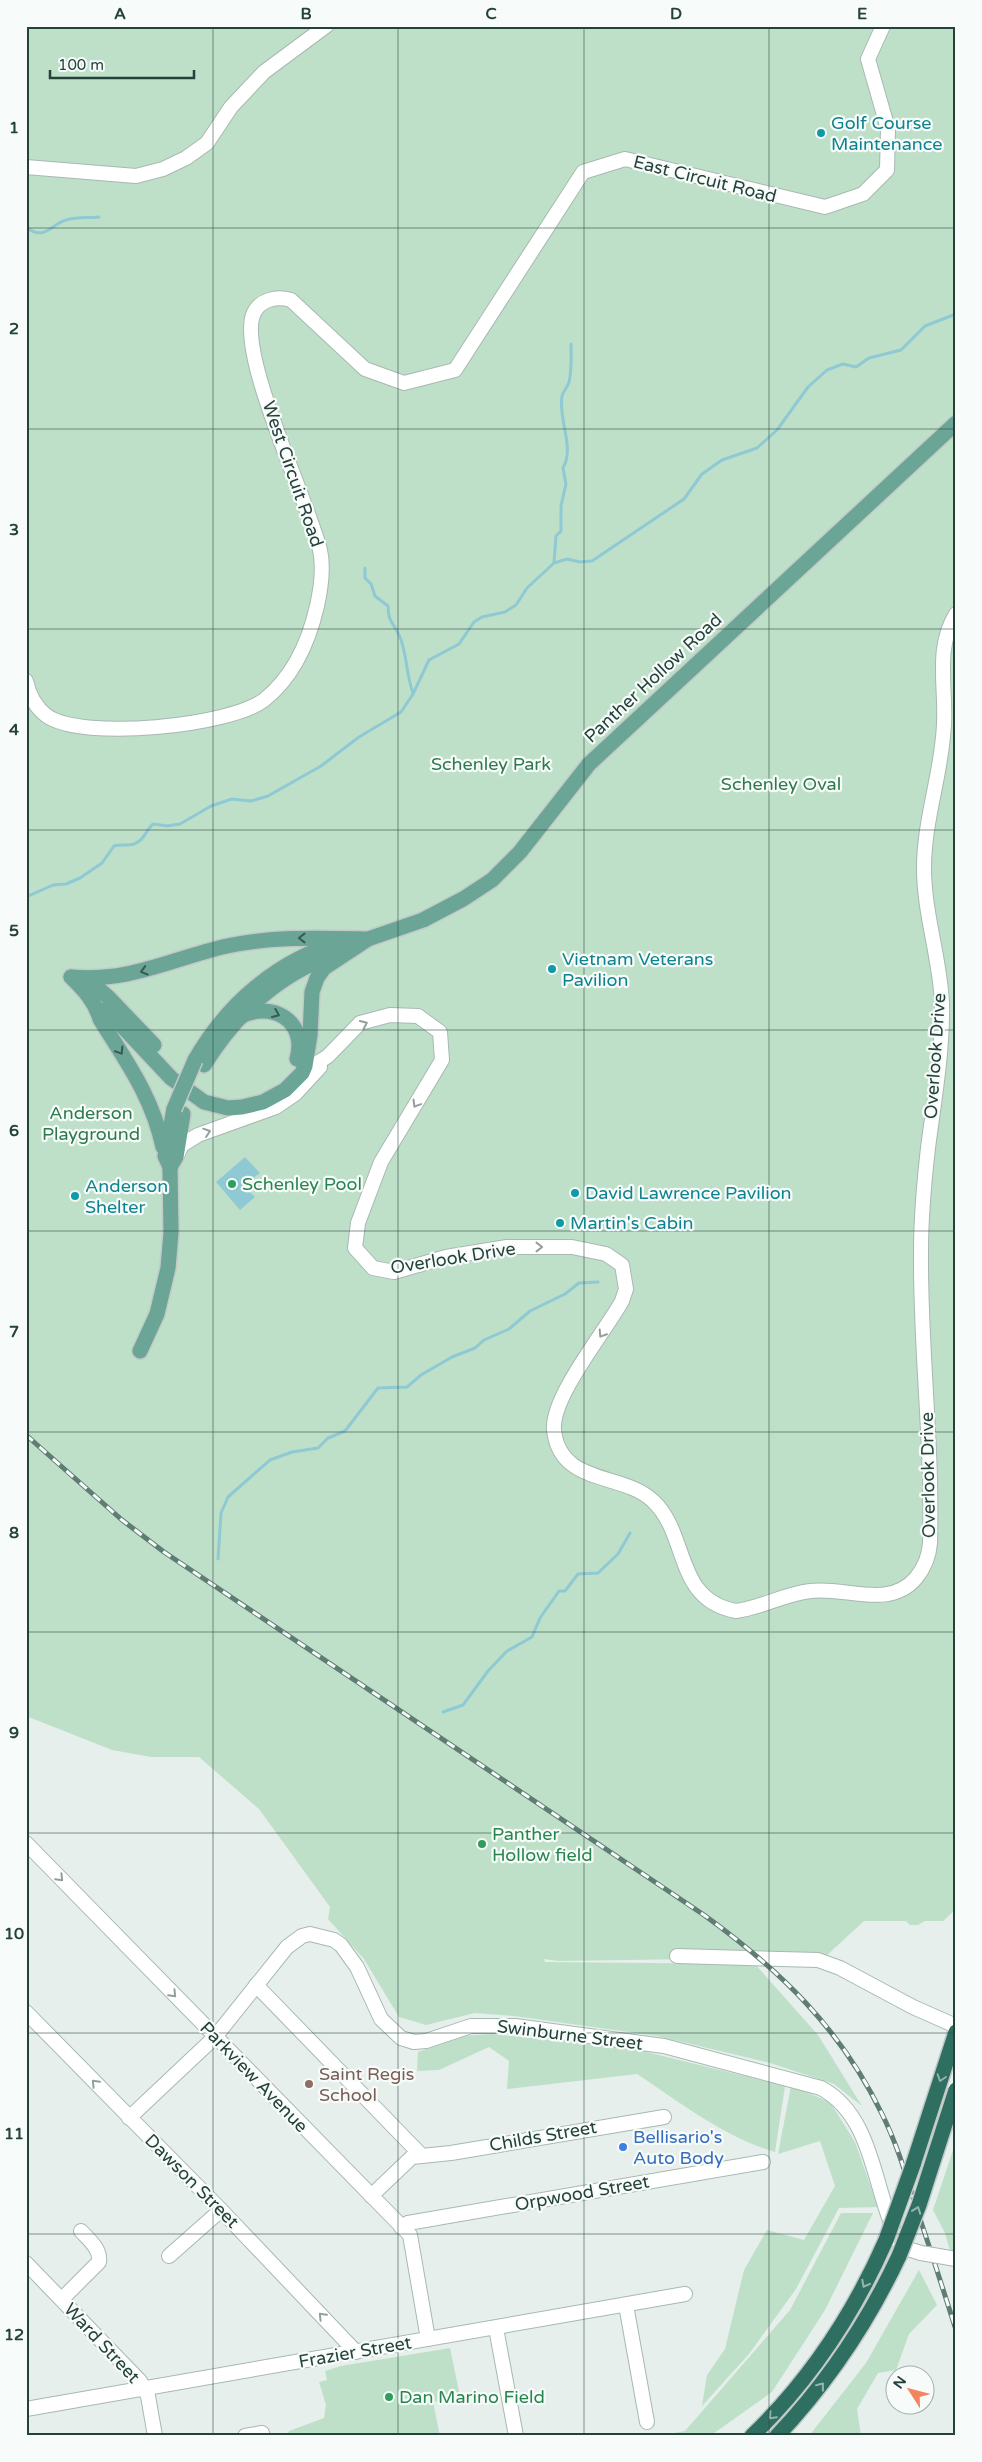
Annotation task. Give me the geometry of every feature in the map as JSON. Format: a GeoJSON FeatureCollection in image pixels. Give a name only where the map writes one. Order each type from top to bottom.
{"type":"FeatureCollection","features":[{"type":"Feature","properties":{"kind":"highway"},"geometry":{"type":"LineString","coordinates":[[752,2436],[792,2393],[823,2353],[859,2296],[886,2240],[902,2199],[956,2032]]}},
{"type":"Feature","properties":{"kind":"highway"},"geometry":{"type":"LineString","coordinates":[[778,2436],[806,2404],[842,2356],[866,2320],[899,2256],[919,2205],[956,2090]]}},
{"type":"Feature","properties":{"kind":"main road","name":"Panther Hollow Road"},"geometry":{"type":"LineString","coordinates":[[351,945],[423,920],[463,899],[492,880],[520,852],[589,764],[956,423]]}},
{"type":"Feature","properties":{"kind":"main road"},"geometry":{"type":"LineString","coordinates":[[170,1160],[145,1091],[100,1019],[97,1008],[71,976],[86,978],[124,976],[219,948],[258,940],[351,945]]}},
{"type":"Feature","properties":{"kind":"main road"},"geometry":{"type":"LineString","coordinates":[[199,1062],[238,1018],[283,980],[351,945]]}},
{"type":"Feature","properties":{"kind":"main road"},"geometry":{"type":"LineString","coordinates":[[140,1351],[157,1314],[166,1275],[171,1233],[170,1160],[178,1111],[209,1037],[228,1013],[261,982],[300,958],[351,945]]}},
{"type":"Feature","properties":{"kind":"main road"},"geometry":{"type":"LineString","coordinates":[[97,1008],[109,1012],[183,1088],[204,1102],[216,1106],[242,1107],[263,1102],[285,1090],[302,1073],[308,1058],[310,1004],[317,978],[324,968],[351,945]]}},
{"type":"Feature","properties":{"kind":"main road"},"geometry":{"type":"LineString","coordinates":[[97,1008],[124,976]]}},
{"type":"Feature","properties":{"kind":"main road"},"geometry":{"type":"LineString","coordinates":[[86,978],[108,997],[187,1080],[204,1091],[223,1097],[245,1098],[277,1085],[292,1070],[299,1052],[297,1033],[281,1015],[261,1010],[248,1012],[238,1018]]}},
{"type":"Feature","properties":{"kind":"street"},"geometry":{"type":"LineString","coordinates":[[26,167],[136,176],[163,169],[186,158],[207,142],[231,107],[264,72],[326,26]]}},
{"type":"Feature","properties":{"kind":"street","name":"East Circuit Road"},"geometry":{"type":"LineString","coordinates":[[291,300],[365,369],[404,382],[454,370],[583,172],[625,160],[825,207],[864,194],[887,170],[888,129],[868,59],[883,26]]}},
{"type":"Feature","properties":{"kind":"street","name":"West Circuit Road"},"geometry":{"type":"LineString","coordinates":[[26,681],[30,697],[47,716],[69,724],[131,729],[199,722],[240,711],[263,701],[283,681],[298,659],[310,630],[322,576],[320,551],[277,432],[258,370],[251,327],[253,316],[263,304],[280,297],[291,300]]}},
{"type":"Feature","properties":{"kind":"street","name":"Overlook Drive"},"geometry":{"type":"LineString","coordinates":[[170,1160],[182,1145],[198,1135],[276,1107],[287,1101],[305,1085],[328,1056],[360,1023],[390,1014],[418,1016],[440,1032],[442,1060],[381,1162],[358,1223],[355,1248],[373,1268],[394,1272],[446,1257],[507,1247],[572,1247],[606,1254],[622,1265],[626,1289],[622,1301],[556,1409],[554,1419],[556,1438],[563,1453],[579,1470],[597,1478],[642,1492],[655,1502],[664,1514],[689,1577],[697,1588],[716,1605],[736,1611],[809,1591],[827,1590],[877,1596],[890,1594],[909,1585],[920,1572],[929,1555],[931,1499],[928,1412],[922,1326],[922,1222],[942,1003],[924,868],[926,830],[944,728],[945,701],[942,652],[945,633],[956,614]]}},
{"type":"Feature","properties":{"kind":"street","name":"Overlook Drive"},"geometry":{"type":"LineString","coordinates":[[302,1073],[328,1056]]}},
{"type":"Feature","properties":{"kind":"street","name":"Parkview Avenue"},"geometry":{"type":"LineString","coordinates":[[26,1843],[410,2235],[428,2339]]}},
{"type":"Feature","properties":{"kind":"street","name":"Swinburne Street"},"geometry":{"type":"LineString","coordinates":[[129,2118],[215,2037],[294,1941],[310,1934],[318,1934],[341,1945],[357,1968],[381,2020],[390,2030],[408,2040],[426,2041],[471,2026],[515,2026],[664,2046],[821,2088],[840,2101],[857,2126],[899,2242],[908,2250],[956,2259]]}},
{"type":"Feature","properties":{"kind":"street"},"geometry":{"type":"LineString","coordinates":[[677,1956],[818,1960],[840,1968],[913,2008],[956,2026]]}},
{"type":"Feature","properties":{"kind":"street"},"geometry":{"type":"LineString","coordinates":[[256,1985],[422,2156]]}},
{"type":"Feature","properties":{"kind":"street","name":"Dawson Street"},"geometry":{"type":"LineString","coordinates":[[26,2012],[221,2210],[356,2352]]}},
{"type":"Feature","properties":{"kind":"street","name":"Childs Street"},"geometry":{"type":"LineString","coordinates":[[371,2196],[412,2157],[664,2117]]}},
{"type":"Feature","properties":{"kind":"street","name":"Orpwood Street"},"geometry":{"type":"LineString","coordinates":[[402,2227],[408,2223],[763,2162]]}},
{"type":"Feature","properties":{"kind":"street"},"geometry":{"type":"LineString","coordinates":[[169,2256],[221,2210]]}},
{"type":"Feature","properties":{"kind":"street"},"geometry":{"type":"LineString","coordinates":[[62,2299],[99,2262],[100,2256],[97,2248],[80,2231]]}},
{"type":"Feature","properties":{"kind":"street","name":"Ward Street"},"geometry":{"type":"LineString","coordinates":[[26,2263],[140,2381],[145,2389],[155,2436]]}},
{"type":"Feature","properties":{"kind":"street","name":"Frazier Street"},"geometry":{"type":"LineString","coordinates":[[26,2409],[685,2294]]}},
{"type":"Feature","properties":{"kind":"street"},"geometry":{"type":"LineString","coordinates":[[626,2305],[647,2422]]}},
{"type":"Feature","properties":{"kind":"street"},"geometry":{"type":"LineString","coordinates":[[496,2328],[516,2436]]}},
{"type":"Feature","properties":{"kind":"street"},"geometry":{"type":"LineString","coordinates":[[245,2436],[262,2433]]}},
{"type":"Feature","properties":{"kind":"green space","name":"Schenley Park"},"geometry":{"type":"Polygon","coordinates":[[[27,26],[956,26],[956,1909],[943,1921],[925,1921],[918,1925],[910,1925],[906,1921],[864,1921],[825,1957],[558,1961],[544,1959],[545,1962],[755,1964],[818,2035],[862,2106],[834,2084],[770,2063],[657,2036],[514,2016],[475,2013],[426,2025],[399,2017],[364,1959],[328,1919],[330,1907],[259,1809],[199,1757],[151,1757],[112,1750],[26,1716],[27,26]]]}},
{"type":"Feature","properties":{"kind":"green space"},"geometry":{"type":"Polygon","coordinates":[[[493,2034],[626,2047],[785,2086],[775,2152],[738,2138],[637,2074],[507,2089],[509,2061],[489,2047],[439,2070],[417,2071],[418,2052],[461,2036],[493,2034]]]}},
{"type":"Feature","properties":{"kind":"green space"},"geometry":{"type":"Polygon","coordinates":[[[791,2086],[830,2102],[855,2142],[878,2207],[839,2208],[796,2289],[749,2354],[702,2406],[707,2375],[725,2349],[744,2270],[767,2230],[804,2240],[835,2186],[820,2141],[778,2154],[791,2086]]]}},
{"type":"Feature","properties":{"kind":"green space"},"geometry":{"type":"Polygon","coordinates":[[[955,2144],[956,2273],[945,2233],[933,2210],[955,2144]]]}},
{"type":"Feature","properties":{"kind":"green space"},"geometry":{"type":"Polygon","coordinates":[[[841,2213],[873,2213],[825,2310],[772,2392],[710,2436],[658,2436],[685,2431],[790,2310],[841,2213]]]}},
{"type":"Feature","properties":{"kind":"green space"},"geometry":{"type":"Polygon","coordinates":[[[919,2270],[937,2305],[909,2334],[898,2364],[884,2364],[884,2372],[878,2373],[857,2409],[861,2436],[809,2436],[866,2363],[919,2270]]]}},
{"type":"Feature","properties":{"kind":"green space"},"geometry":{"type":"Polygon","coordinates":[[[450,2348],[460,2396],[433,2402],[440,2436],[286,2436],[289,2431],[324,2418],[326,2405],[319,2382],[327,2380],[325,2371],[341,2366],[450,2348]]]}},
{"type":"Feature","properties":{"kind":"water","name":"Schenley Pool"},"geometry":{"type":"Polygon","coordinates":[[[245,1157],[260,1173],[243,1186],[255,1197],[240,1210],[216,1182],[245,1157]]]}},
{"type":"Feature","properties":{"kind":"waterway"},"geometry":{"type":"LineString","coordinates":[[26,227],[38,233],[48,231],[66,220],[99,217]]}},
{"type":"Feature","properties":{"kind":"waterway"},"geometry":{"type":"LineString","coordinates":[[26,897],[53,885],[66,884],[80,878],[102,863],[114,846],[137,843],[153,824],[167,826],[180,824],[211,806],[232,799],[251,801],[268,796],[321,766],[359,737],[401,712],[413,694],[429,660],[459,644],[474,622],[482,617],[505,612],[516,605],[527,588],[554,563],[567,559],[580,562],[592,561],[684,499],[702,474],[722,460],[757,448],[777,430],[808,387],[827,370],[843,364],[856,367],[869,358],[901,350],[925,326],[956,314]]}},
{"type":"Feature","properties":{"kind":"waterway"},"geometry":{"type":"LineString","coordinates":[[554,563],[556,536],[561,531],[561,506],[566,484],[563,468],[566,460],[567,442],[561,405],[570,377],[571,344]]}},
{"type":"Feature","properties":{"kind":"waterway"},"geometry":{"type":"LineString","coordinates":[[365,568],[365,578],[371,584],[375,596],[388,606],[390,619],[402,641],[413,693]]}},
{"type":"Feature","properties":{"kind":"waterway"},"geometry":{"type":"LineString","coordinates":[[218,1559],[221,1513],[228,1497],[270,1460],[292,1452],[318,1448],[328,1438],[345,1431],[378,1388],[407,1387],[421,1375],[452,1357],[475,1348],[484,1340],[509,1329],[530,1311],[565,1294],[579,1283],[598,1282]]}},
{"type":"Feature","properties":{"kind":"waterway"},"geometry":{"type":"LineString","coordinates":[[443,1712],[463,1705],[488,1671],[507,1651],[532,1637],[540,1618],[559,1591],[565,1591],[578,1574],[598,1573],[618,1554],[630,1533]]}},
{"type":"Feature","properties":{"kind":"railway"},"geometry":{"type":"LineString","coordinates":[[26,1435],[122,1520],[164,1552],[704,1915],[758,1957],[783,1980],[828,2028],[848,2055],[866,2083],[882,2114],[901,2160],[956,2330]]}},
{"type":"Feature","properties":{"kind":"place","name":"Golf Course Maintenance"},"geometry":{"type":"Point","coordinates":[821,133]}},
{"type":"Feature","properties":{"kind":"place","name":"Vietnam Veterans Pavilion"},"geometry":{"type":"Point","coordinates":[552,969]}},
{"type":"Feature","properties":{"kind":"place","name":"Schenley Pool"},"geometry":{"type":"Point","coordinates":[232,1184]}},
{"type":"Feature","properties":{"kind":"place","name":"David Lawrence Pavilion"},"geometry":{"type":"Point","coordinates":[575,1193]}},
{"type":"Feature","properties":{"kind":"place","name":"Anderson Shelter"},"geometry":{"type":"Point","coordinates":[75,1196]}},
{"type":"Feature","properties":{"kind":"place","name":"Martin's Cabin"},"geometry":{"type":"Point","coordinates":[560,1223]}},
{"type":"Feature","properties":{"kind":"place","name":"Panther Hollow field"},"geometry":{"type":"Point","coordinates":[482,1844]}},
{"type":"Feature","properties":{"kind":"place","name":"Saint Regis School"},"geometry":{"type":"Point","coordinates":[309,2084]}},
{"type":"Feature","properties":{"kind":"place","name":"Bellisario's Auto Body"},"geometry":{"type":"Point","coordinates":[623,2147]}},
{"type":"Feature","properties":{"kind":"place","name":"Dan Marino Field"},"geometry":{"type":"Point","coordinates":[389,2397]}},
{"type":"Feature","properties":{"kind":"park label","name":"Schenley Oval"},"geometry":{"type":"Point","coordinates":[781,784]}},
{"type":"Feature","properties":{"kind":"park label","name":"Anderson Playground"},"geometry":{"type":"Point","coordinates":[91,1123]}}]}
